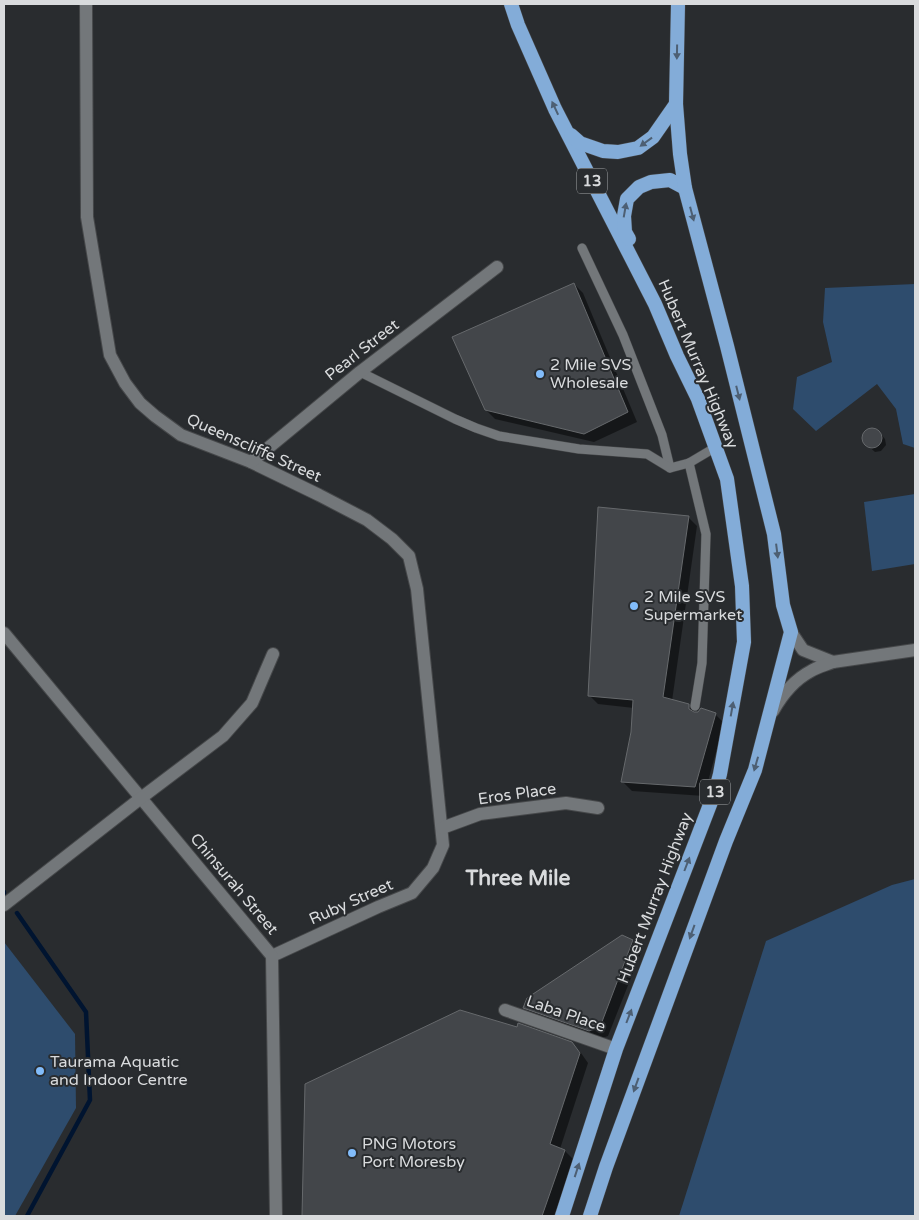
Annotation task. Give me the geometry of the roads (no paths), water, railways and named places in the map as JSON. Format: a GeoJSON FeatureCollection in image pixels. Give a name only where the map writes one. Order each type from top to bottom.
{"type":"FeatureCollection","features":[{"type":"Feature","properties":{"kind":"highway","name":"Hubert Murray Highway"},"geometry":{"type":"LineString","coordinates":[[511,4],[518,25],[565,130],[655,304],[698,399],[727,479],[742,586],[744,642],[716,789],[616,1049],[562,1216]]}},
{"type":"Feature","properties":{"kind":"highway","name":"Hubert Murray Highway"},"geometry":{"type":"LineString","coordinates":[[678,4],[676,104],[685,188],[774,534],[783,605],[792,632]]}},
{"type":"Feature","properties":{"kind":"highway"},"geometry":{"type":"LineString","coordinates":[[565,130],[580,143],[604,151],[618,152],[638,148],[653,137],[676,104]]}},
{"type":"Feature","properties":{"kind":"highway"},"geometry":{"type":"LineString","coordinates":[[655,304],[651,282],[625,232],[624,216],[627,199],[639,187],[651,182],[670,180],[685,188]]}},
{"type":"Feature","properties":{"kind":"highway","name":"13"},"geometry":{"type":"LineString","coordinates":[[590,1216],[606,1166],[754,770],[792,632]]}},
{"type":"Feature","properties":{"kind":"highway"},"geometry":{"type":"LineString","coordinates":[[597,1216],[607,1182],[606,1166]]}},
{"type":"Feature","properties":{"kind":"street","name":"Queenscliffe Street"},"geometry":{"type":"LineString","coordinates":[[86,4],[87,217],[110,355],[125,383],[140,403],[181,435],[251,462],[319,495],[366,520],[392,539],[409,556],[417,590],[442,828],[443,845],[433,868]]}},
{"type":"Feature","properties":{"kind":"street","name":"Pearl Street"},"geometry":{"type":"LineString","coordinates":[[251,462],[360,372],[496,266]]}},
{"type":"Feature","properties":{"kind":"street"},"geometry":{"type":"LineString","coordinates":[[792,632],[803,650],[833,662]]}},
{"type":"Feature","properties":{"kind":"street","name":"Chinsurah Street"},"geometry":{"type":"LineString","coordinates":[[4,633],[272,956],[276,1216]]}},
{"type":"Feature","properties":{"kind":"street"},"geometry":{"type":"LineString","coordinates":[[768,721],[780,699],[792,685],[811,670],[833,662],[915,650]]}},
{"type":"Feature","properties":{"kind":"street"},"geometry":{"type":"LineString","coordinates":[[4,905],[223,736],[252,703],[273,654]]}},
{"type":"Feature","properties":{"kind":"street","name":"Eros Place"},"geometry":{"type":"LineString","coordinates":[[442,828],[480,814],[566,803],[598,808]]}},
{"type":"Feature","properties":{"kind":"street","name":"Ruby Street"},"geometry":{"type":"LineString","coordinates":[[272,956],[412,893],[433,868]]}},
{"type":"Feature","properties":{"kind":"street","name":"Laba Place"},"geometry":{"type":"LineString","coordinates":[[505,1010],[616,1049]]}},
{"type":"Feature","properties":{"kind":"lane"},"geometry":{"type":"LineString","coordinates":[[582,248],[627,344],[662,435],[670,468]]}},
{"type":"Feature","properties":{"kind":"lane"},"geometry":{"type":"LineString","coordinates":[[360,372],[462,422],[499,436],[579,449],[647,454],[670,468],[689,463],[716,447]]}},
{"type":"Feature","properties":{"kind":"lane"},"geometry":{"type":"LineString","coordinates":[[689,463],[706,534],[702,663],[695,706]]}},
{"type":"Feature","properties":{"kind":"waterway"},"geometry":{"type":"LineString","coordinates":[[17,913],[86,1012],[90,1100],[27,1216]]}},
{"type":"Feature","properties":{"kind":"place","name":"2 Mile SVS Wholesale"},"geometry":{"type":"Point","coordinates":[540,374]}},
{"type":"Feature","properties":{"kind":"place","name":"2 Mile SVS Supermarket"},"geometry":{"type":"Point","coordinates":[634,606]}},
{"type":"Feature","properties":{"kind":"place","name":"Taurama Aquatic and Indoor Centre"},"geometry":{"type":"Point","coordinates":[40,1071]}},
{"type":"Feature","properties":{"kind":"place","name":"PNG Motors Port Moresby"},"geometry":{"type":"Point","coordinates":[352,1153]}},
{"type":"Feature","properties":{"kind":"district","name":"Three Mile"},"geometry":{"type":"Point","coordinates":[518,878]}}]}
